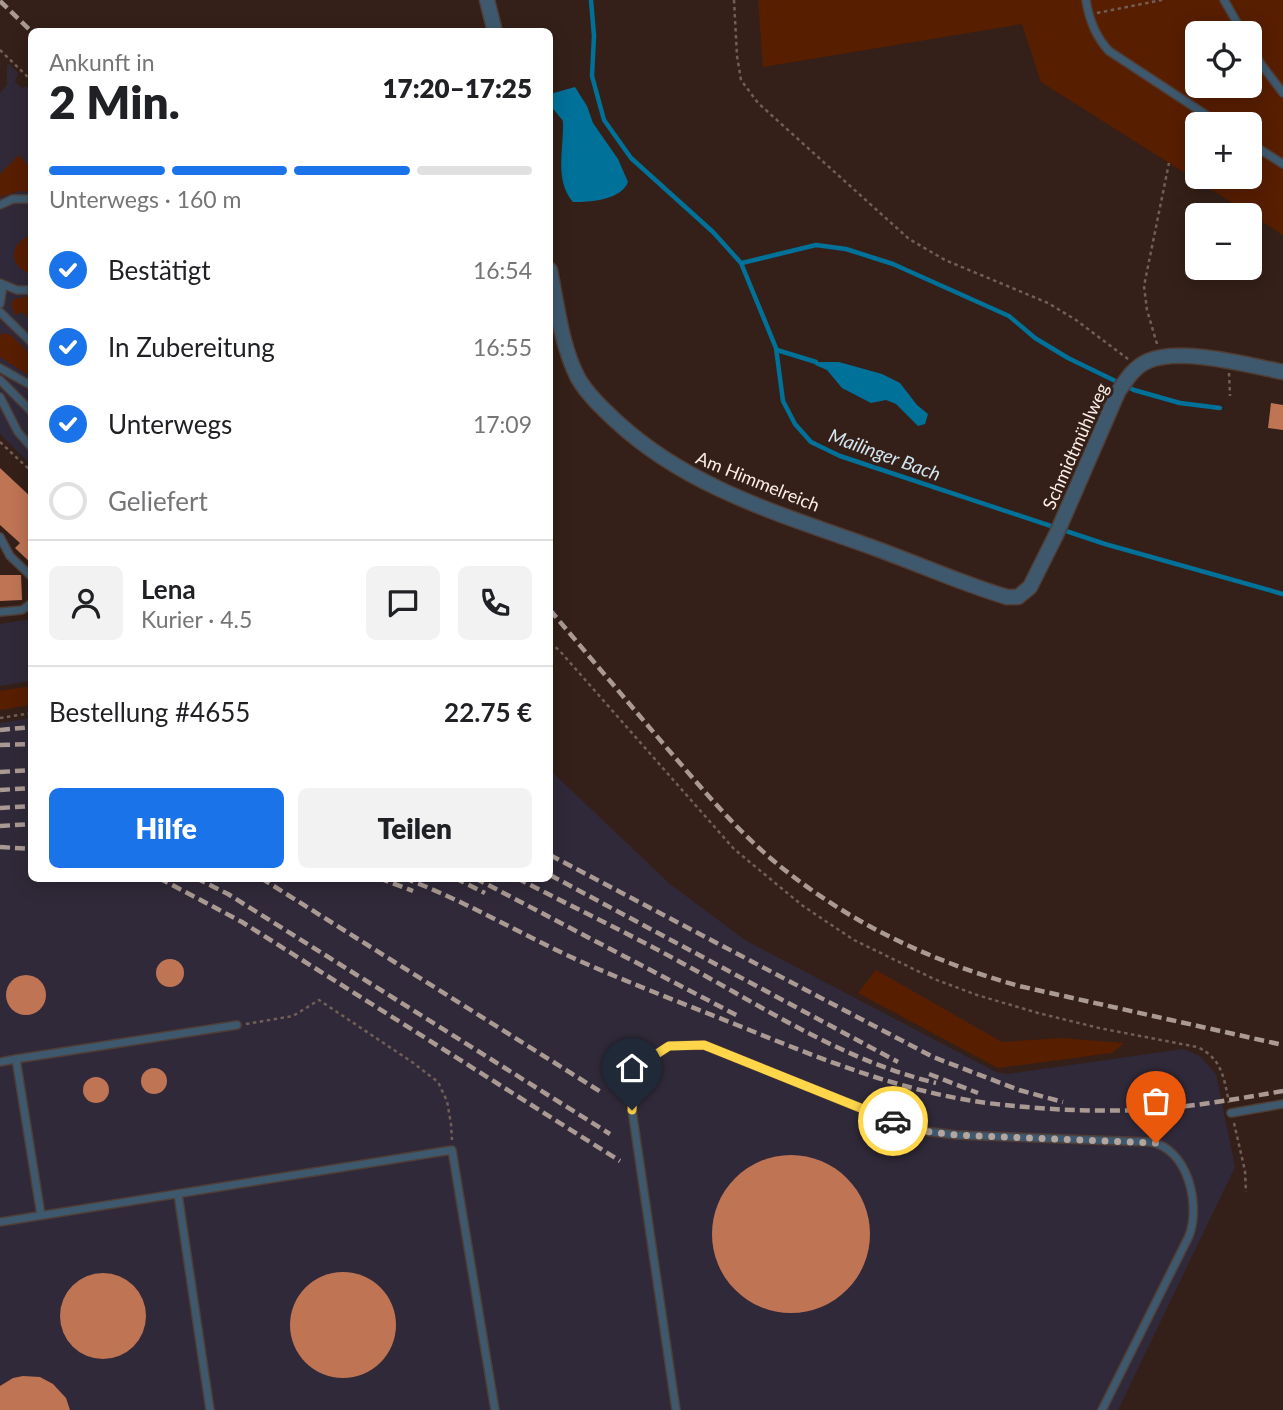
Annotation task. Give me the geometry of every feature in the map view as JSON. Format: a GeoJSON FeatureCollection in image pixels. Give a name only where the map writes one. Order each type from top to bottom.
{"type":"FeatureCollection","features":[{"type":"Feature","properties":{"kind":"street"},"geometry":{"type":"LineString","coordinates":[[487,0],[494,28]]}},
{"type":"Feature","properties":{"kind":"street","name":"Am Himmelreich"},"geometry":{"type":"LineString","coordinates":[[553,285],[566,348],[579,379],[605,411],[635,439],[669,463],[705,484],[750,502],[993,593],[1018,597]]}},
{"type":"Feature","properties":{"kind":"street"},"geometry":{"type":"LineString","coordinates":[[1133,372],[1161,357],[1187,356],[1283,372]]}},
{"type":"Feature","properties":{"kind":"street","name":"Schmidtmühlweg"},"geometry":{"type":"LineString","coordinates":[[1018,597],[1030,587],[1056,535],[1118,392],[1133,372]]}},
{"type":"Feature","properties":{"kind":"lane"},"geometry":{"type":"LineString","coordinates":[[1086,0],[1088,15],[1099,41],[1109,51],[1202,112]]}},
{"type":"Feature","properties":{"kind":"lane"},"geometry":{"type":"LineString","coordinates":[[1224,0],[1236,21]]}},
{"type":"Feature","properties":{"kind":"lane"},"geometry":{"type":"LineString","coordinates":[[1262,65],[1283,93]]}},
{"type":"Feature","properties":{"kind":"lane"},"geometry":{"type":"LineString","coordinates":[[1262,151],[1283,164]]}},
{"type":"Feature","properties":{"kind":"lane"},"geometry":{"type":"LineString","coordinates":[[0,205],[13,199],[28,199]]}},
{"type":"Feature","properties":{"kind":"lane"},"geometry":{"type":"LineString","coordinates":[[0,304],[2,285],[28,290]]}},
{"type":"Feature","properties":{"kind":"lane"},"geometry":{"type":"LineString","coordinates":[[0,312],[28,340]]}},
{"type":"Feature","properties":{"kind":"lane"},"geometry":{"type":"LineString","coordinates":[[0,368],[28,384]]}},
{"type":"Feature","properties":{"kind":"lane"},"geometry":{"type":"LineString","coordinates":[[0,380],[28,408]]}},
{"type":"Feature","properties":{"kind":"lane"},"geometry":{"type":"LineString","coordinates":[[0,397],[18,432],[28,443]]}},
{"type":"Feature","properties":{"kind":"lane"},"geometry":{"type":"LineString","coordinates":[[0,537],[10,556],[28,573]]}},
{"type":"Feature","properties":{"kind":"lane"},"geometry":{"type":"LineString","coordinates":[[0,612],[22,610],[28,606]]}},
{"type":"Feature","properties":{"kind":"lane"},"geometry":{"type":"LineString","coordinates":[[0,1062],[237,1025]]}},
{"type":"Feature","properties":{"kind":"lane"},"geometry":{"type":"LineString","coordinates":[[676,1410],[632,1110],[634,1084],[649,1059],[669,1046],[704,1045],[915,1130],[957,1135],[1150,1142],[1169,1149],[1188,1181],[1195,1218],[1189,1236],[1102,1410]]}},
{"type":"Feature","properties":{"kind":"lane"},"geometry":{"type":"LineString","coordinates":[[16,1059],[41,1215]]}},
{"type":"Feature","properties":{"kind":"lane"},"geometry":{"type":"LineString","coordinates":[[1231,1113],[1283,1104]]}},
{"type":"Feature","properties":{"kind":"lane"},"geometry":{"type":"LineString","coordinates":[[0,1222],[452,1150],[495,1410]]}},
{"type":"Feature","properties":{"kind":"lane"},"geometry":{"type":"LineString","coordinates":[[178,1194],[210,1410]]}},
{"type":"Feature","properties":{"kind":"path"},"geometry":{"type":"LineString","coordinates":[[734,0],[741,80],[758,103],[909,239],[945,260],[1048,303],[1076,320],[1133,372]]}},
{"type":"Feature","properties":{"kind":"path"},"geometry":{"type":"LineString","coordinates":[[1088,15],[1162,0]]}},
{"type":"Feature","properties":{"kind":"path"},"geometry":{"type":"LineString","coordinates":[[0,50],[28,77]]}},
{"type":"Feature","properties":{"kind":"path"},"geometry":{"type":"LineString","coordinates":[[1161,357],[1147,310],[1144,286],[1169,163]]}},
{"type":"Feature","properties":{"kind":"path"},"geometry":{"type":"LineString","coordinates":[[1229,362],[1230,396]]}},
{"type":"Feature","properties":{"kind":"path"},"geometry":{"type":"LineString","coordinates":[[0,442],[28,468]]}},
{"type":"Feature","properties":{"kind":"path"},"geometry":{"type":"LineString","coordinates":[[553,645],[734,849],[803,906],[854,940],[955,987],[1038,1013],[1197,1047],[1209,1052],[1218,1061],[1245,1171],[1246,1192]]}},
{"type":"Feature","properties":{"kind":"path"},"geometry":{"type":"LineString","coordinates":[[0,718],[28,714]]}},
{"type":"Feature","properties":{"kind":"path"},"geometry":{"type":"LineString","coordinates":[[237,1025],[293,1016],[319,1000],[438,1082],[452,1124],[452,1150]]}},
{"type":"Feature","properties":{"kind":"shaded area"},"geometry":{"type":"Polygon","coordinates":[[[758,0],[1283,0],[1283,235],[1262,222],[1262,203],[1232,203],[1210,189],[1262,189],[1262,112],[1185,112],[1185,173],[1041,82],[1022,24],[763,67],[758,0]]]}},
{"type":"Feature","properties":{"kind":"shaded area"},"geometry":{"type":"Polygon","coordinates":[[[9,64],[18,73],[15,82],[22,88],[28,86],[28,169],[0,174],[0,93],[7,85],[9,64]]]}},
{"type":"Feature","properties":{"kind":"shaded area"},"geometry":{"type":"Polygon","coordinates":[[[19,155],[28,166],[28,462],[0,434],[0,174],[19,155]]]}},
{"type":"Feature","properties":{"kind":"shaded area"},"geometry":{"type":"Polygon","coordinates":[[[19,155],[28,166],[28,192],[20,191],[0,197],[0,174],[19,155]]]}},
{"type":"Feature","properties":{"kind":"shaded area"},"geometry":{"type":"Polygon","coordinates":[[[28,237],[28,273],[18,266],[14,255],[23,239],[28,237]]]}},
{"type":"Feature","properties":{"kind":"shaded area"},"geometry":{"type":"Polygon","coordinates":[[[28,297],[28,318],[23,312],[15,315],[11,305],[14,299],[28,297]]]}},
{"type":"Feature","properties":{"kind":"shaded area"},"geometry":{"type":"Polygon","coordinates":[[[0,335],[11,335],[28,352],[28,375],[0,357],[0,335]]]}},
{"type":"Feature","properties":{"kind":"shaded area"},"geometry":{"type":"Polygon","coordinates":[[[28,619],[28,681],[0,686],[0,624],[28,619]]]}},
{"type":"Feature","properties":{"kind":"shaded area"},"geometry":{"type":"Polygon","coordinates":[[[28,686],[28,705],[0,710],[0,691],[28,686]]]}},
{"type":"Feature","properties":{"kind":"shaded area"},"geometry":{"type":"Polygon","coordinates":[[[28,718],[28,882],[553,882],[553,773],[670,884],[745,940],[996,1072],[1007,1074],[1183,1049],[1200,1056],[1216,1074],[1235,1167],[1118,1410],[0,1410],[0,723],[28,718]]]}},
{"type":"Feature","properties":{"kind":"shaded area"},"geometry":{"type":"Polygon","coordinates":[[[876,970],[1002,1042],[1062,1038],[1124,1043],[1112,1053],[998,1068],[858,993],[876,970]]]}},
{"type":"Feature","properties":{"kind":"water"},"geometry":{"type":"Polygon","coordinates":[[[575,87],[587,106],[593,123],[618,159],[628,182],[619,193],[605,199],[573,202],[567,193],[561,164],[563,121],[553,109],[553,93],[575,87]]]}},
{"type":"Feature","properties":{"kind":"water"},"geometry":{"type":"Polygon","coordinates":[[[816,362],[839,362],[882,374],[900,383],[917,405],[928,414],[925,424],[918,426],[896,404],[886,400],[871,403],[842,388],[827,370],[815,365],[816,362]]]}},
{"type":"Feature","properties":{"kind":"building"},"geometry":{"type":"Polygon","coordinates":[[[1271,403],[1283,405],[1283,430],[1268,428],[1271,403]]]}},
{"type":"Feature","properties":{"kind":"building"},"geometry":{"type":"Polygon","coordinates":[[[0,468],[28,494],[28,560],[15,548],[20,543],[0,525],[0,468]]]}},
{"type":"Feature","properties":{"kind":"building"},"geometry":{"type":"Polygon","coordinates":[[[0,575],[21,575],[22,600],[0,601],[0,575]]]}},
{"type":"Feature","properties":{"kind":"building"},"geometry":{"type":"Polygon","coordinates":[[[170,959],[180,963],[184,973],[180,983],[170,987],[160,983],[156,973],[160,963],[170,959]]]}},
{"type":"Feature","properties":{"kind":"building"},"geometry":{"type":"Polygon","coordinates":[[[26,975],[40,981],[46,995],[40,1009],[26,1015],[12,1009],[6,995],[12,981],[26,975]]]}},
{"type":"Feature","properties":{"kind":"building"},"geometry":{"type":"Polygon","coordinates":[[[154,1068],[163,1072],[167,1081],[163,1090],[154,1094],[145,1090],[141,1081],[145,1072],[154,1068]]]}},
{"type":"Feature","properties":{"kind":"building"},"geometry":{"type":"Polygon","coordinates":[[[96,1077],[105,1081],[109,1090],[105,1099],[96,1103],[87,1099],[83,1090],[87,1081],[96,1077]]]}},
{"type":"Feature","properties":{"kind":"building"},"geometry":{"type":"Polygon","coordinates":[[[791,1155],[821,1161],[847,1178],[864,1204],[870,1234],[864,1264],[847,1290],[821,1307],[791,1313],[761,1307],[735,1290],[718,1264],[712,1234],[718,1204],[735,1178],[761,1161],[791,1155]]]}},
{"type":"Feature","properties":{"kind":"building"},"geometry":{"type":"Polygon","coordinates":[[[343,1272],[363,1276],[381,1287],[392,1305],[396,1325],[392,1345],[381,1363],[363,1374],[343,1378],[323,1374],[305,1363],[294,1345],[290,1325],[294,1305],[305,1287],[323,1276],[343,1272]]]}},
{"type":"Feature","properties":{"kind":"building"},"geometry":{"type":"Polygon","coordinates":[[[103,1273],[127,1280],[139,1292],[146,1316],[139,1340],[127,1352],[103,1359],[79,1352],[67,1340],[60,1316],[67,1292],[79,1280],[103,1273]]]}},
{"type":"Feature","properties":{"kind":"building"},"geometry":{"type":"Polygon","coordinates":[[[40,1377],[53,1384],[66,1398],[70,1410],[0,1410],[0,1386],[13,1378],[40,1377]]]}},
{"type":"Feature","properties":{"kind":"waterway","name":"Mailinger Bach"},"geometry":{"type":"LineString","coordinates":[[591,0],[594,36],[592,76],[604,120],[631,158],[713,232],[741,263],[776,348],[783,401],[795,424],[811,442],[840,456],[1105,544],[1283,594]]}},
{"type":"Feature","properties":{"kind":"waterway"},"geometry":{"type":"LineString","coordinates":[[742,263],[816,245],[846,249],[893,264],[1009,316],[1035,338],[1068,358],[1134,390],[1180,403],[1220,408]]}},
{"type":"Feature","properties":{"kind":"waterway"},"geometry":{"type":"LineString","coordinates":[[777,350],[816,362]]}},
{"type":"Feature","properties":{"kind":"railway"},"geometry":{"type":"LineString","coordinates":[[0,1],[28,28]]}},
{"type":"Feature","properties":{"kind":"railway"},"geometry":{"type":"LineString","coordinates":[[553,614],[718,807],[775,862],[803,884],[860,921],[953,965],[1019,986],[1283,1045]]}},
{"type":"Feature","properties":{"kind":"railway"},"geometry":{"type":"LineString","coordinates":[[0,730],[28,727]]}},
{"type":"Feature","properties":{"kind":"railway"},"geometry":{"type":"LineString","coordinates":[[0,745],[28,744]]}},
{"type":"Feature","properties":{"kind":"railway"},"geometry":{"type":"LineString","coordinates":[[0,772],[28,770]]}},
{"type":"Feature","properties":{"kind":"railway"},"geometry":{"type":"LineString","coordinates":[[0,790],[28,788]]}},
{"type":"Feature","properties":{"kind":"railway"},"geometry":{"type":"LineString","coordinates":[[0,808],[28,806]]}},
{"type":"Feature","properties":{"kind":"railway"},"geometry":{"type":"LineString","coordinates":[[0,826],[28,824]]}},
{"type":"Feature","properties":{"kind":"railway"},"geometry":{"type":"LineString","coordinates":[[0,847],[28,849]]}},
{"type":"Feature","properties":{"kind":"railway"},"geometry":{"type":"LineString","coordinates":[[553,857],[933,1057],[1019,1090],[1063,1102]]}},
{"type":"Feature","properties":{"kind":"railway"},"geometry":{"type":"LineString","coordinates":[[553,877],[898,1062]]}},
{"type":"Feature","properties":{"kind":"railway"},"geometry":{"type":"LineString","coordinates":[[167,882],[242,922],[620,1161]]}},
{"type":"Feature","properties":{"kind":"railway"},"geometry":{"type":"LineString","coordinates":[[204,882],[228,894],[610,1134]]}},
{"type":"Feature","properties":{"kind":"railway"},"geometry":{"type":"LineString","coordinates":[[267,882],[601,1092]]}},
{"type":"Feature","properties":{"kind":"railway"},"geometry":{"type":"LineString","coordinates":[[389,882],[413,891]]}},
{"type":"Feature","properties":{"kind":"railway"},"geometry":{"type":"LineString","coordinates":[[414,882],[633,984],[802,1051],[868,1075],[935,1094],[1026,1107],[1114,1111],[1179,1107],[1283,1091]]}},
{"type":"Feature","properties":{"kind":"railway"},"geometry":{"type":"LineString","coordinates":[[463,882],[485,893]]}},
{"type":"Feature","properties":{"kind":"railway"},"geometry":{"type":"LineString","coordinates":[[483,882],[740,1017]]}},
{"type":"Feature","properties":{"kind":"railway"},"geometry":{"type":"LineString","coordinates":[[525,882],[662,952],[806,1032],[869,1061],[936,1083]]}},
{"type":"Feature","properties":{"kind":"railway"},"geometry":{"type":"LineString","coordinates":[[929,1074],[978,1093]]}},
{"type":"Feature","properties":{"kind":"way so far"},"geometry":{"type":"LineString","coordinates":[[893,1121],[915,1130],[957,1135],[1156,1143]]}},
{"type":"Feature","properties":{"kind":"route"},"geometry":{"type":"LineString","coordinates":[[632,1110],[634,1084],[649,1059],[669,1046],[704,1045],[893,1121]]}}]}
